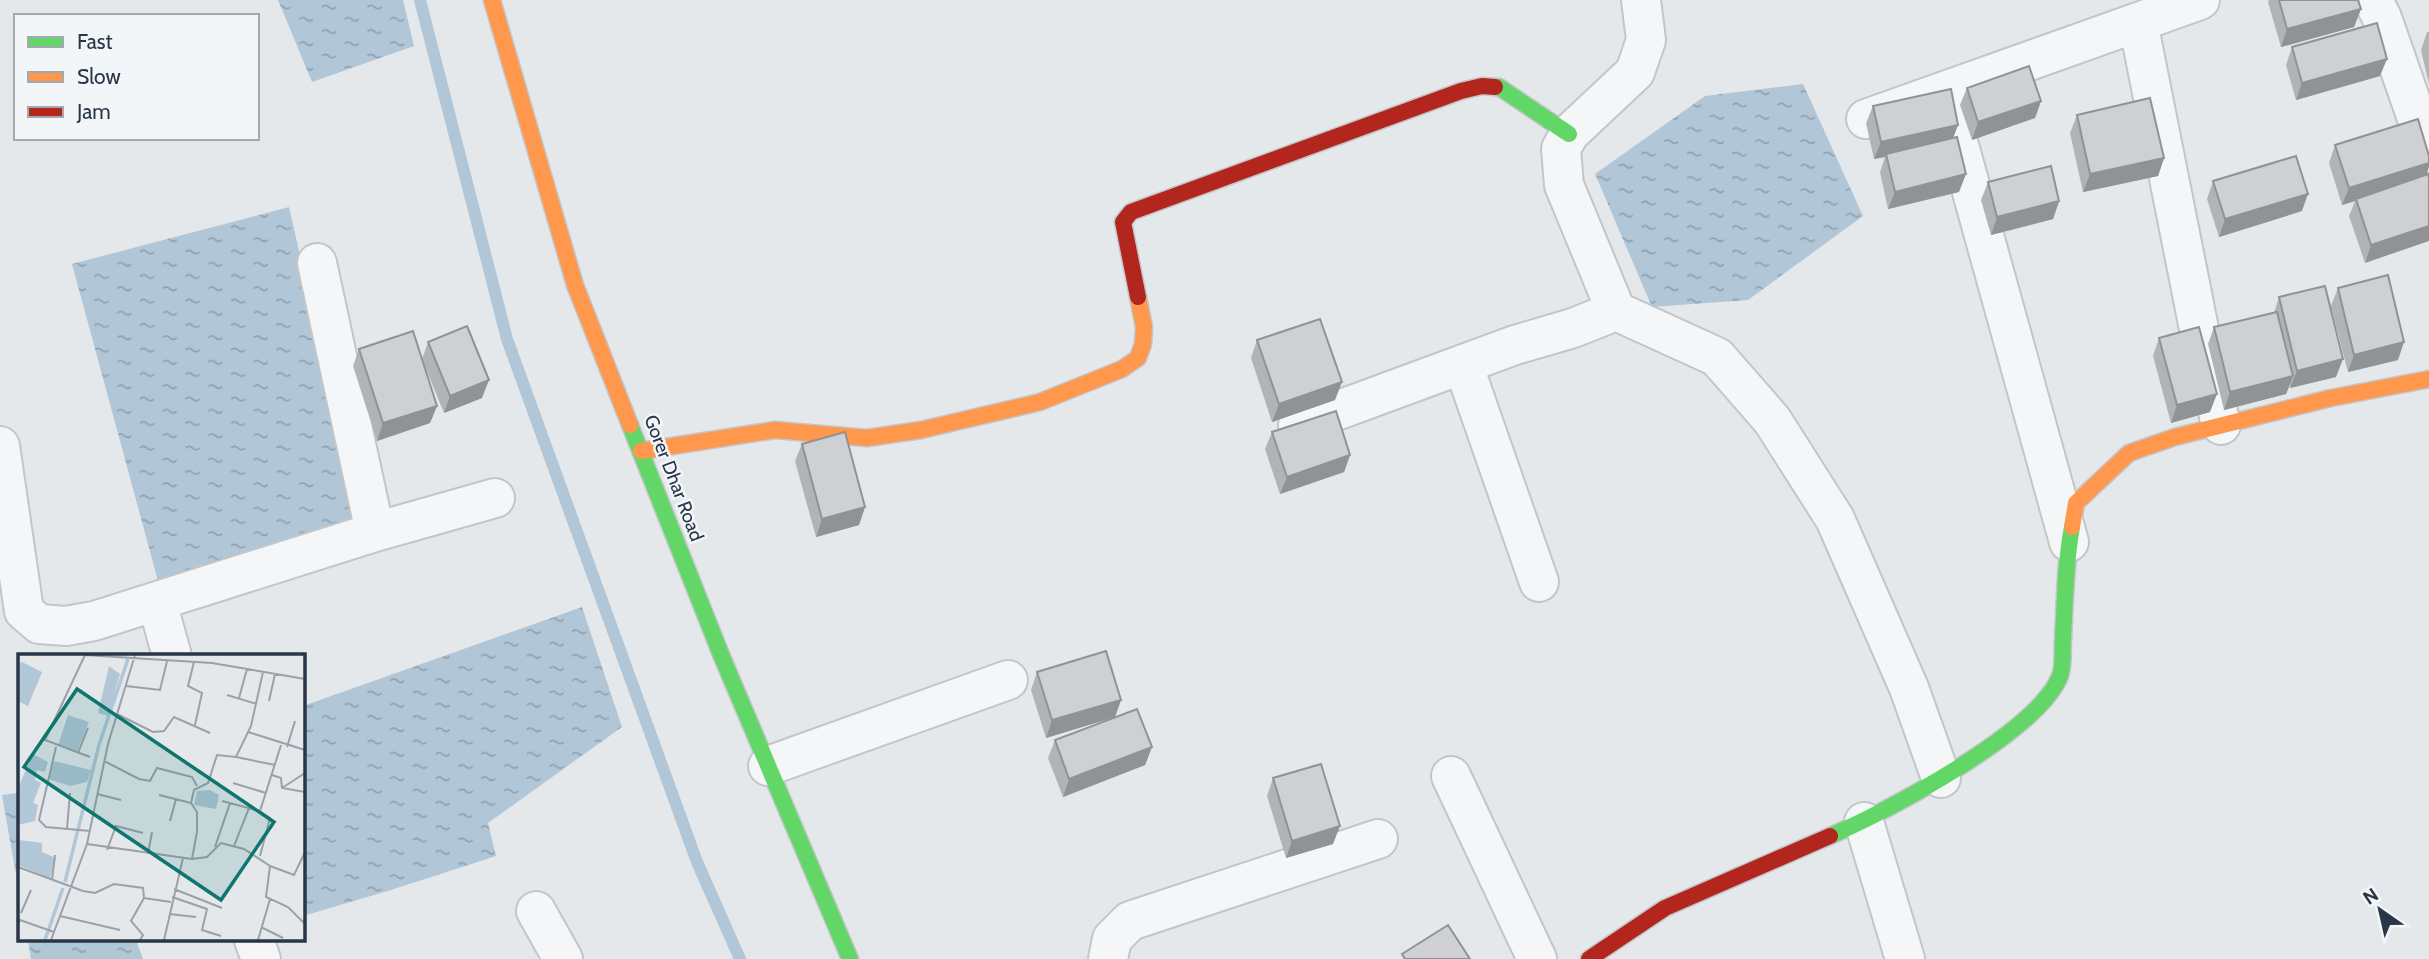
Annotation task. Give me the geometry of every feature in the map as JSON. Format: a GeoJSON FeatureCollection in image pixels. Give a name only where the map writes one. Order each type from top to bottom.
{"type":"FeatureCollection","features":[{"type":"Feature","properties":{"kind":"street","name":"Gorer Dhar Road"},"geometry":{"type":"LineString","coordinates":[[492,0],[575,285],[722,657],[850,959]]}},
{"type":"Feature","properties":{"kind":"street"},"geometry":{"type":"LineString","coordinates":[[1641,0],[1646,40],[1635,72],[1569,134],[1561,149],[1564,186],[1616,311],[1717,357],[1772,420],[1835,519],[1909,688],[1941,778]]}},
{"type":"Feature","properties":{"kind":"street"},"geometry":{"type":"LineString","coordinates":[[1866,118],[2200,0]]}},
{"type":"Feature","properties":{"kind":"street"},"geometry":{"type":"LineString","coordinates":[[2373,0],[2382,18],[2429,153]]}},
{"type":"Feature","properties":{"kind":"street"},"geometry":{"type":"LineString","coordinates":[[2138,22],[2196,316],[2221,425]]}},
{"type":"Feature","properties":{"kind":"street"},"geometry":{"type":"LineString","coordinates":[[641,451],[775,430],[867,438],[921,430],[1040,402],[1122,369],[1138,358],[1143,344],[1144,327],[1123,222],[1131,212],[1461,91],[1482,86],[1499,87],[1569,134]]}},
{"type":"Feature","properties":{"kind":"street"},"geometry":{"type":"LineString","coordinates":[[1944,91],[2069,541]]}},
{"type":"Feature","properties":{"kind":"street"},"geometry":{"type":"LineString","coordinates":[[317,263],[375,532]]}},
{"type":"Feature","properties":{"kind":"street"},"geometry":{"type":"LineString","coordinates":[[1298,425],[1616,311]]}},
{"type":"Feature","properties":{"kind":"street"},"geometry":{"type":"LineString","coordinates":[[1463,364],[1539,582]]}},
{"type":"Feature","properties":{"kind":"street"},"geometry":{"type":"LineString","coordinates":[[1589,959],[1665,908],[1864,822],[1941,778],[2007,734],[2042,705],[2061,675],[2069,541],[2076,503],[2129,453],[2221,425],[2331,398],[2429,379]]}},
{"type":"Feature","properties":{"kind":"street"},"geometry":{"type":"LineString","coordinates":[[0,446],[24,611],[39,624],[66,626],[94,621],[375,532],[495,498]]}},
{"type":"Feature","properties":{"kind":"street"},"geometry":{"type":"LineString","coordinates":[[157,603],[171,654]]}},
{"type":"Feature","properties":{"kind":"street"},"geometry":{"type":"LineString","coordinates":[[768,766],[1008,680]]}},
{"type":"Feature","properties":{"kind":"street"},"geometry":{"type":"LineString","coordinates":[[1451,776],[1536,959]]}},
{"type":"Feature","properties":{"kind":"street"},"geometry":{"type":"LineString","coordinates":[[1864,822],[1905,959]]}},
{"type":"Feature","properties":{"kind":"street"},"geometry":{"type":"LineString","coordinates":[[1108,959],[1112,939],[1130,921],[1378,839]]}},
{"type":"Feature","properties":{"kind":"street"},"geometry":{"type":"LineString","coordinates":[[536,911],[563,959]]}},
{"type":"Feature","properties":{"kind":"street"},"geometry":{"type":"LineString","coordinates":[[255,942],[261,959]]}},
{"type":"Feature","properties":{"kind":"water"},"geometry":{"type":"Polygon","coordinates":[[[278,0],[403,0],[414,46],[312,82],[278,0]]]}},
{"type":"Feature","properties":{"kind":"water"},"geometry":{"type":"Polygon","coordinates":[[[1803,84],[1863,216],[1748,300],[1652,307],[1595,174],[1705,96],[1803,84]]]}},
{"type":"Feature","properties":{"kind":"water"},"geometry":{"type":"Polygon","coordinates":[[[289,207],[361,524],[158,581],[72,264],[289,207]]]}},
{"type":"Feature","properties":{"kind":"water"},"geometry":{"type":"Polygon","coordinates":[[[582,607],[622,727],[488,823],[496,856],[304,916],[304,706],[582,607]]]}},
{"type":"Feature","properties":{"kind":"water"},"geometry":{"type":"Polygon","coordinates":[[[18,793],[18,886],[2,795],[18,793]]]}},
{"type":"Feature","properties":{"kind":"water"},"geometry":{"type":"Polygon","coordinates":[[[28,942],[137,942],[143,959],[31,959],[28,942]]]}},
{"type":"Feature","properties":{"kind":"building"},"geometry":{"type":"Polygon","coordinates":[[[2279,0],[2358,0],[2361,9],[2287,29],[2279,0]]]}},
{"type":"Feature","properties":{"kind":"building"},"geometry":{"type":"Polygon","coordinates":[[[2377,23],[2387,59],[2302,83],[2292,47],[2377,23]]]}},
{"type":"Feature","properties":{"kind":"building"},"geometry":{"type":"Polygon","coordinates":[[[2029,66],[2041,101],[1978,122],[1967,88],[2029,66]]]}},
{"type":"Feature","properties":{"kind":"building"},"geometry":{"type":"Polygon","coordinates":[[[1951,89],[1958,125],[1881,142],[1873,106],[1951,89]]]}},
{"type":"Feature","properties":{"kind":"building"},"geometry":{"type":"Polygon","coordinates":[[[2150,98],[2164,158],[2090,174],[2077,115],[2150,98]]]}},
{"type":"Feature","properties":{"kind":"building"},"geometry":{"type":"Polygon","coordinates":[[[2418,119],[2429,163],[2349,188],[2335,145],[2418,119]]]}},
{"type":"Feature","properties":{"kind":"building"},"geometry":{"type":"Polygon","coordinates":[[[1957,137],[1966,174],[1895,192],[1886,154],[1957,137]]]}},
{"type":"Feature","properties":{"kind":"building"},"geometry":{"type":"Polygon","coordinates":[[[2296,156],[2308,194],[2225,219],[2213,181],[2296,156]]]}},
{"type":"Feature","properties":{"kind":"building"},"geometry":{"type":"Polygon","coordinates":[[[2051,166],[2059,201],[1997,217],[1988,182],[2051,166]]]}},
{"type":"Feature","properties":{"kind":"building"},"geometry":{"type":"Polygon","coordinates":[[[2428,174],[2429,226],[2371,245],[2356,199],[2428,174]]]}},
{"type":"Feature","properties":{"kind":"building"},"geometry":{"type":"Polygon","coordinates":[[[2388,275],[2404,342],[2354,355],[2338,288],[2388,275]]]}},
{"type":"Feature","properties":{"kind":"building"},"geometry":{"type":"Polygon","coordinates":[[[2325,286],[2343,359],[2297,371],[2279,297],[2325,286]]]}},
{"type":"Feature","properties":{"kind":"building"},"geometry":{"type":"Polygon","coordinates":[[[2277,312],[2293,376],[2230,392],[2214,327],[2277,312]]]}},
{"type":"Feature","properties":{"kind":"building"},"geometry":{"type":"Polygon","coordinates":[[[1320,319],[1342,382],[1279,404],[1257,340],[1320,319]]]}},
{"type":"Feature","properties":{"kind":"building"},"geometry":{"type":"Polygon","coordinates":[[[467,326],[489,380],[450,396],[428,342],[467,326]]]}},
{"type":"Feature","properties":{"kind":"building"},"geometry":{"type":"Polygon","coordinates":[[[2199,327],[2217,394],[2177,405],[2159,338],[2199,327]]]}},
{"type":"Feature","properties":{"kind":"building"},"geometry":{"type":"Polygon","coordinates":[[[413,331],[437,406],[383,423],[359,349],[413,331]]]}},
{"type":"Feature","properties":{"kind":"building"},"geometry":{"type":"Polygon","coordinates":[[[1336,411],[1350,455],[1287,477],[1272,432],[1336,411]]]}},
{"type":"Feature","properties":{"kind":"building"},"geometry":{"type":"Polygon","coordinates":[[[845,432],[865,507],[822,519],[802,444],[845,432]]]}},
{"type":"Feature","properties":{"kind":"building"},"geometry":{"type":"Polygon","coordinates":[[[1106,651],[1121,700],[1052,720],[1037,672],[1106,651]]]}},
{"type":"Feature","properties":{"kind":"building"},"geometry":{"type":"Polygon","coordinates":[[[1137,709],[1152,747],[1069,779],[1055,740],[1137,709]]]}},
{"type":"Feature","properties":{"kind":"building"},"geometry":{"type":"Polygon","coordinates":[[[1321,764],[1340,826],[1292,841],[1273,778],[1321,764]]]}},
{"type":"Feature","properties":{"kind":"building"},"geometry":{"type":"Polygon","coordinates":[[[1448,925],[1470,959],[1405,959],[1402,954],[1448,925]]]}},
{"type":"Feature","properties":{"kind":"waterway"},"geometry":{"type":"LineString","coordinates":[[420,0],[507,339],[697,862],[740,959]]}},
{"type":"Feature","properties":{"kind":"traffic: fast"},"geometry":{"type":"LineString","coordinates":[[1495,87],[1499,87],[1569,134]]}},
{"type":"Feature","properties":{"kind":"traffic: fast"},"geometry":{"type":"LineString","coordinates":[[630,425],[722,657],[850,959]]}},
{"type":"Feature","properties":{"kind":"traffic: fast"},"geometry":{"type":"LineString","coordinates":[[1830,836],[1922,790],[1958,768],[2023,721],[2046,698],[2062,668],[2072,527]]}},
{"type":"Feature","properties":{"kind":"traffic: slow"},"geometry":{"type":"LineString","coordinates":[[492,0],[575,285],[630,425]]}},
{"type":"Feature","properties":{"kind":"traffic: slow"},"geometry":{"type":"LineString","coordinates":[[641,451],[775,430],[867,438],[921,430],[1040,402],[1122,369],[1138,358],[1143,344],[1144,327],[1138,297]]}},
{"type":"Feature","properties":{"kind":"traffic: slow"},"geometry":{"type":"LineString","coordinates":[[2072,527],[2076,503],[2129,453],[2175,437],[2331,398],[2429,379]]}},
{"type":"Feature","properties":{"kind":"traffic: jam"},"geometry":{"type":"LineString","coordinates":[[1138,297],[1123,222],[1131,212],[1461,91],[1482,86],[1495,87]]}},
{"type":"Feature","properties":{"kind":"traffic: jam"},"geometry":{"type":"LineString","coordinates":[[1589,959],[1665,908],[1830,836]]}}]}
